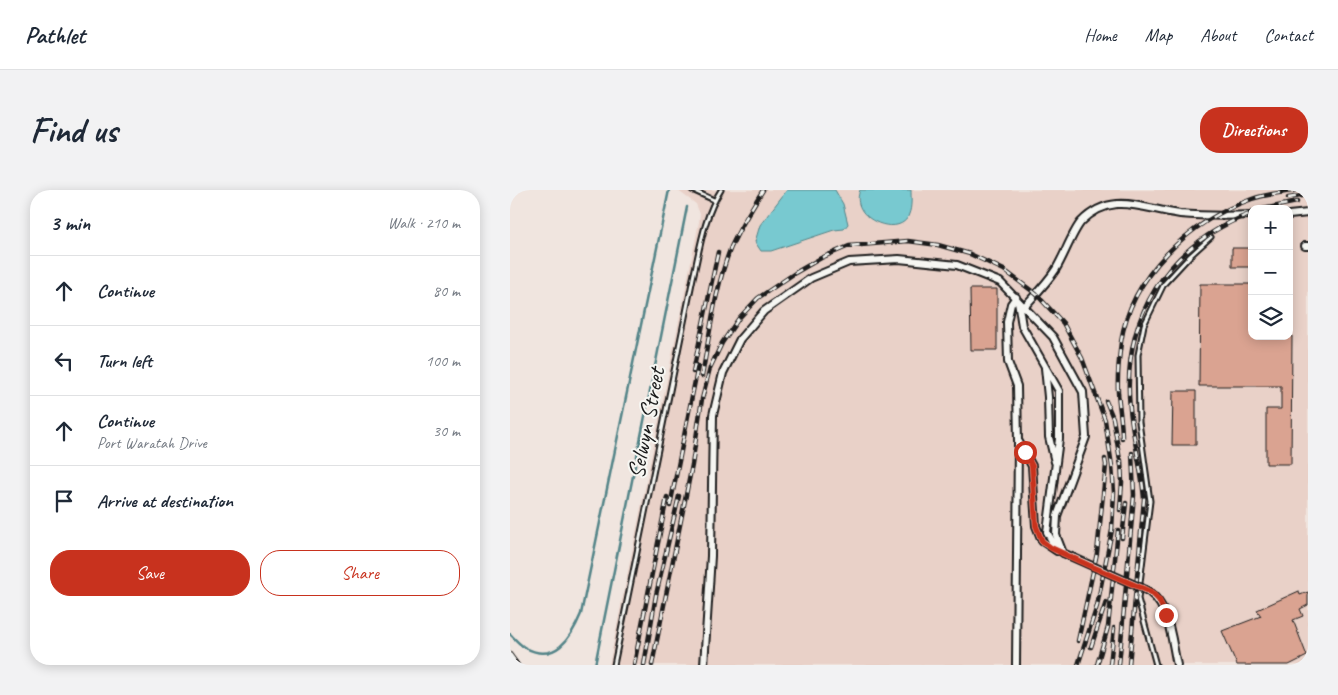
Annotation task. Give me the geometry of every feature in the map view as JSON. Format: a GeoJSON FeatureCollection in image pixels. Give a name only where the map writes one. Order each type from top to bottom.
{"type":"FeatureCollection","features":[{"type":"Feature","properties":{"kind":"street"},"geometry":{"type":"LineString","coordinates":[[1024,307],[1055,270],[1080,223],[1096,209],[1106,204],[1126,201],[1174,213],[1248,216]]}},
{"type":"Feature","properties":{"kind":"street"},"geometry":{"type":"LineString","coordinates":[[1293,215],[1308,213]]}},
{"type":"Feature","properties":{"kind":"street"},"geometry":{"type":"LineString","coordinates":[[704,665],[711,556],[713,415],[723,373],[740,339],[764,311],[811,278],[849,262],[899,259],[957,264],[1000,282],[1053,337],[1083,392],[1086,438],[1057,516],[1056,535],[1060,552]]}},
{"type":"Feature","properties":{"kind":"street"},"geometry":{"type":"LineString","coordinates":[[1017,299],[1022,326],[1059,391],[1059,439],[1047,532],[1060,552]]}},
{"type":"Feature","properties":{"kind":"street"},"geometry":{"type":"LineString","coordinates":[[1016,665],[1017,386],[1008,362],[1007,322],[1011,304],[1017,299]]}},
{"type":"Feature","properties":{"kind":"street"},"geometry":{"type":"LineString","coordinates":[[1044,365],[1048,397],[1049,437],[1056,466]]}},
{"type":"Feature","properties":{"kind":"street"},"geometry":{"type":"LineString","coordinates":[[1018,442],[1032,466],[1036,526],[1042,541],[1060,552],[1151,592],[1159,600],[1166,615],[1177,665]]}},
{"type":"Feature","properties":{"kind":"lane"},"geometry":{"type":"LineString","coordinates":[[692,190],[714,200]]}},
{"type":"Feature","properties":{"kind":"lane","name":"Selwyn Street"},"geometry":{"type":"LineString","coordinates":[[614,665],[693,278],[706,222],[714,200],[721,190]]}},
{"type":"Feature","properties":{"kind":"lane"},"geometry":{"type":"LineString","coordinates":[[1156,665],[1138,599],[1150,501],[1139,422],[1138,355],[1144,325],[1164,284],[1211,237]]}},
{"type":"Feature","properties":{"kind":"shaded area"},"geometry":{"type":"Polygon","coordinates":[[[677,190],[1308,190],[1308,665],[609,665],[700,214],[696,204],[677,190]]]}},
{"type":"Feature","properties":{"kind":"water"},"geometry":{"type":"Polygon","coordinates":[[[787,190],[835,190],[843,204],[848,224],[844,229],[834,230],[771,251],[761,251],[755,242],[760,225],[787,190]]]}},
{"type":"Feature","properties":{"kind":"water"},"geometry":{"type":"Polygon","coordinates":[[[860,190],[911,190],[909,214],[904,221],[897,225],[877,223],[862,210],[858,201],[860,190]]]}},
{"type":"Feature","properties":{"kind":"building"},"geometry":{"type":"Polygon","coordinates":[[[1232,248],[1248,248],[1248,267],[1232,267],[1232,248]]]}},
{"type":"Feature","properties":{"kind":"building"},"geometry":{"type":"Polygon","coordinates":[[[1200,284],[1248,284],[1248,340],[1292,340],[1291,464],[1266,464],[1266,409],[1281,409],[1281,386],[1199,386],[1200,284]]]}},
{"type":"Feature","properties":{"kind":"building"},"geometry":{"type":"Polygon","coordinates":[[[970,289],[997,289],[997,350],[971,350],[970,289]]]}},
{"type":"Feature","properties":{"kind":"building"},"geometry":{"type":"Polygon","coordinates":[[[1173,391],[1196,391],[1196,445],[1172,445],[1173,391]]]}},
{"type":"Feature","properties":{"kind":"building"},"geometry":{"type":"Polygon","coordinates":[[[1299,591],[1300,595],[1308,592],[1308,605],[1300,609],[1303,616],[1293,620],[1307,656],[1289,665],[1237,665],[1222,631],[1261,616],[1257,610],[1299,591]]]}},
{"type":"Feature","properties":{"kind":"waterway"},"geometry":{"type":"LineString","coordinates":[[510,634],[522,646],[535,652],[545,653],[553,651],[567,640],[581,614],[669,190]]}},
{"type":"Feature","properties":{"kind":"waterway"},"geometry":{"type":"LineString","coordinates":[[595,665],[687,207]]}},
{"type":"Feature","properties":{"kind":"railway"},"geometry":{"type":"LineString","coordinates":[[702,376],[713,311],[725,263],[738,232],[763,190]]}},
{"type":"Feature","properties":{"kind":"railway"},"geometry":{"type":"LineString","coordinates":[[1122,438],[1118,398],[1118,367],[1121,342],[1127,318],[1137,294],[1150,273],[1186,236],[1207,221],[1252,199],[1297,190]]}},
{"type":"Feature","properties":{"kind":"railway"},"geometry":{"type":"LineString","coordinates":[[1288,198],[1308,195]]}},
{"type":"Feature","properties":{"kind":"railway"},"geometry":{"type":"LineString","coordinates":[[1282,205],[1297,202]]}},
{"type":"Feature","properties":{"kind":"railway"},"geometry":{"type":"LineString","coordinates":[[1129,665],[1144,499],[1130,409],[1129,376],[1133,344],[1142,315],[1155,289],[1173,265],[1195,244],[1222,227],[1248,215]]}},
{"type":"Feature","properties":{"kind":"railway"},"geometry":{"type":"LineString","coordinates":[[652,665],[692,465],[702,399],[710,368],[722,343],[739,318],[758,298],[821,258],[849,246],[908,241],[938,245],[970,254],[1004,270],[1036,294],[1063,323],[1082,358],[1105,420],[1114,492],[1112,530],[1097,606],[1078,665]]}},
{"type":"Feature","properties":{"kind":"railway"},"geometry":{"type":"LineString","coordinates":[[693,372],[718,252]]}},
{"type":"Feature","properties":{"kind":"railway"},"geometry":{"type":"LineString","coordinates":[[670,506],[698,366]]}},
{"type":"Feature","properties":{"kind":"railway"},"geometry":{"type":"LineString","coordinates":[[1106,401],[1113,418],[1121,466]]}},
{"type":"Feature","properties":{"kind":"railway"},"geometry":{"type":"LineString","coordinates":[[1119,665],[1134,495],[1132,453]]}},
{"type":"Feature","properties":{"kind":"railway"},"geometry":{"type":"LineString","coordinates":[[1078,641],[1097,553],[1106,465],[1105,459]]}},
{"type":"Feature","properties":{"kind":"railway"},"geometry":{"type":"LineString","coordinates":[[1120,510],[1121,460]]}},
{"type":"Feature","properties":{"kind":"railway"},"geometry":{"type":"LineString","coordinates":[[644,665],[656,595],[679,496]]}},
{"type":"Feature","properties":{"kind":"railway"},"geometry":{"type":"LineString","coordinates":[[634,665],[667,497]]}},
{"type":"Feature","properties":{"kind":"railway"},"geometry":{"type":"LineString","coordinates":[[1122,538],[1126,503]]}},
{"type":"Feature","properties":{"kind":"railway"},"geometry":{"type":"LineString","coordinates":[[1097,665],[1108,627],[1118,530]]}},
{"type":"Feature","properties":{"kind":"railway"},"geometry":{"type":"LineString","coordinates":[[1091,647],[1106,602]]}},
{"type":"Feature","properties":{"kind":"railway"},"geometry":{"type":"LineString","coordinates":[[1110,665],[1114,628]]}},
{"type":"Feature","properties":{"kind":"railway"},"geometry":{"type":"LineString","coordinates":[[510,654],[518,665]]}},
{"type":"Feature","properties":{"kind":"route"},"geometry":{"type":"LineString","coordinates":[[1025,452],[1032,466],[1036,526],[1042,541],[1051,548],[1151,592],[1159,600],[1166,615]]}}]}
